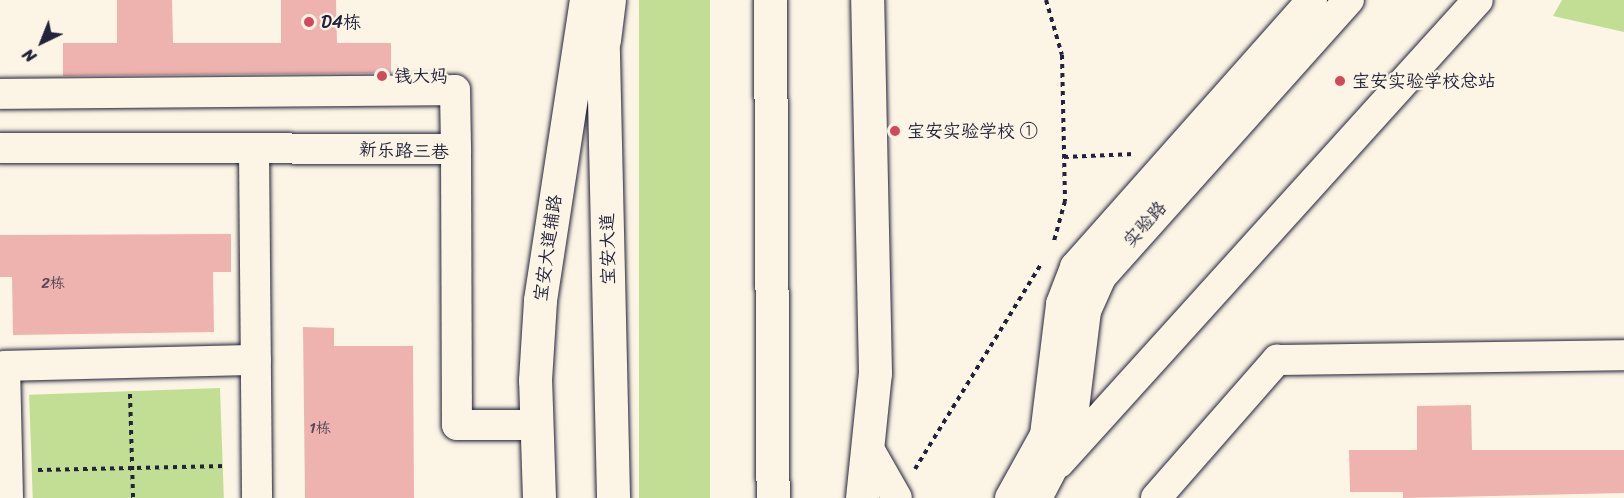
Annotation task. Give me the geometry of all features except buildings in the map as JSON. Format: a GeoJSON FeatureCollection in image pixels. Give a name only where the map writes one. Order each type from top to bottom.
{"type":"FeatureCollection","features":[{"type":"Feature","properties":{"kind":"main road","name":"宝安大道辅路"},"geometry":{"type":"LineString","coordinates":[[539,498],[536,425],[540,300],[586,0]]}},
{"type":"Feature","properties":{"kind":"main road","name":"宝安大道"},"geometry":{"type":"LineString","coordinates":[[601,0],[604,40],[613,498]]}},
{"type":"Feature","properties":{"kind":"main road"},"geometry":{"type":"LineString","coordinates":[[604,40],[609,0]]}},
{"type":"Feature","properties":{"kind":"main road"},"geometry":{"type":"LineString","coordinates":[[770,0],[777,407],[773,498]]}},
{"type":"Feature","properties":{"kind":"main road"},"geometry":{"type":"LineString","coordinates":[[862,498],[869,449],[875,332],[867,0]]}},
{"type":"Feature","properties":{"kind":"main road"},"geometry":{"type":"LineString","coordinates":[[777,407],[794,498]]}},
{"type":"Feature","properties":{"kind":"street","name":"实验路"},"geometry":{"type":"LineString","coordinates":[[1010,498],[1045,435],[1061,304],[1076,267],[1312,0]]}},
{"type":"Feature","properties":{"kind":"street","name":"实验路"},"geometry":{"type":"LineString","coordinates":[[1037,498],[1059,463],[1078,406],[1086,311],[1101,277],[1349,0]]}},
{"type":"Feature","properties":{"kind":"street"},"geometry":{"type":"LineString","coordinates":[[1059,463],[1478,0]]}},
{"type":"Feature","properties":{"kind":"street"},"geometry":{"type":"LineString","coordinates":[[0,94],[456,90],[456,149]]}},
{"type":"Feature","properties":{"kind":"street","name":"新乐路三巷"},"geometry":{"type":"LineString","coordinates":[[0,148],[456,149],[457,425],[536,425]]}},
{"type":"Feature","properties":{"kind":"street"},"geometry":{"type":"LineString","coordinates":[[254,149],[257,498]]}},
{"type":"Feature","properties":{"kind":"street"},"geometry":{"type":"LineString","coordinates":[[1156,498],[1277,360],[1624,355]]}},
{"type":"Feature","properties":{"kind":"street"},"geometry":{"type":"LineString","coordinates":[[8,484],[5,366],[256,360]]}},
{"type":"Feature","properties":{"kind":"street"},"geometry":{"type":"LineString","coordinates":[[869,449],[904,489]]}},
{"type":"Feature","properties":{"kind":"path"},"geometry":{"type":"LineString","coordinates":[[1046,0],[1062,55],[1063,215],[1053,245]]}},
{"type":"Feature","properties":{"kind":"path"},"geometry":{"type":"LineString","coordinates":[[1064,158],[1144,154]]}},
{"type":"Feature","properties":{"kind":"path"},"geometry":{"type":"LineString","coordinates":[[904,489],[1047,255]]}},
{"type":"Feature","properties":{"kind":"path"},"geometry":{"type":"LineString","coordinates":[[129,364],[133,498]]}},
{"type":"Feature","properties":{"kind":"path"},"geometry":{"type":"LineString","coordinates":[[8,484],[132,468],[257,466]]}},
{"type":"Feature","properties":{"kind":"green space"},"geometry":{"type":"Polygon","coordinates":[[[639,0],[710,0],[710,498],[639,498],[639,0]]]}},
{"type":"Feature","properties":{"kind":"green space"},"geometry":{"type":"Polygon","coordinates":[[[1562,0],[1624,0],[1624,32],[1553,16],[1562,0]]]}},
{"type":"Feature","properties":{"kind":"green space"},"geometry":{"type":"Polygon","coordinates":[[[220,388],[224,498],[33,498],[29,395],[220,388]]]}},
{"type":"Feature","properties":{"kind":"place","name":"D4栋"},"geometry":{"type":"Point","coordinates":[309,22]}},
{"type":"Feature","properties":{"kind":"place","name":"钱大妈"},"geometry":{"type":"Point","coordinates":[382,76]}},
{"type":"Feature","properties":{"kind":"place","name":"宝安实验学校总站"},"geometry":{"type":"Point","coordinates":[1340,81]}},
{"type":"Feature","properties":{"kind":"place","name":"宝安实验学校 ①"},"geometry":{"type":"Point","coordinates":[895,131]}}]}
